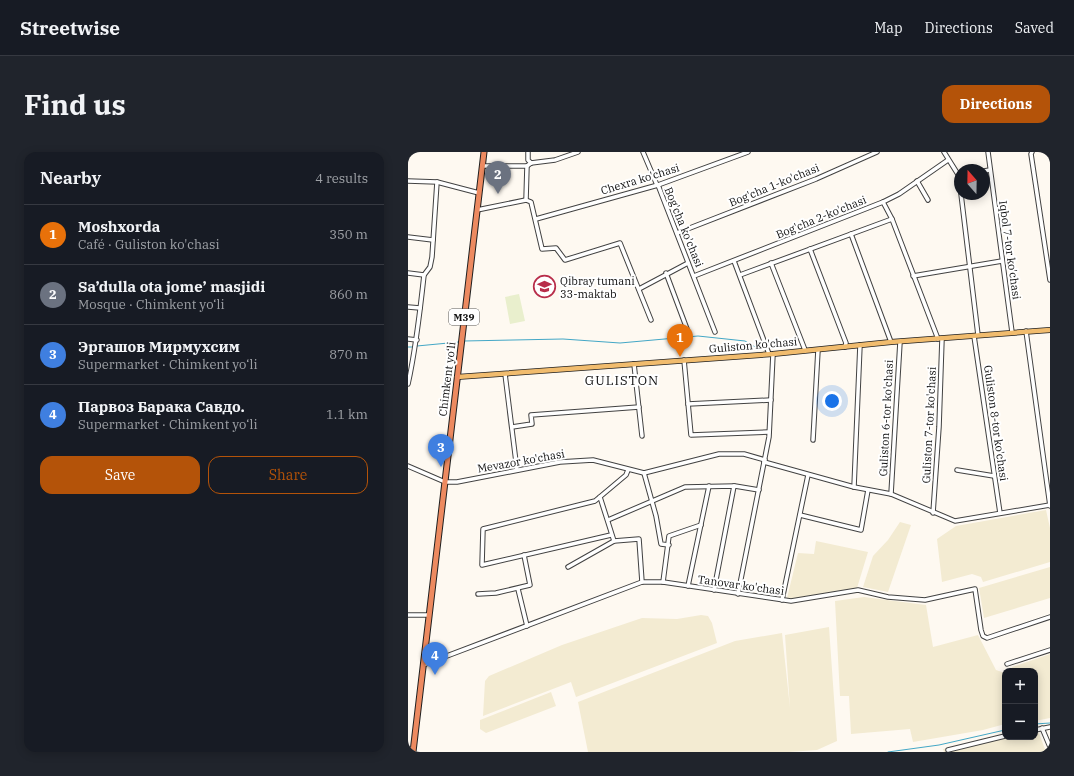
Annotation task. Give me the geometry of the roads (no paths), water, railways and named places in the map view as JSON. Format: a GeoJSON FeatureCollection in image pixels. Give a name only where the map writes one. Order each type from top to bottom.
{"type":"FeatureCollection","features":[{"type":"Feature","properties":{"kind":"highway","name":"Chimkent yo‘li"},"geometry":{"type":"LineString","coordinates":[[413,752],[484,152]]}},
{"type":"Feature","properties":{"kind":"main road","name":"Guliston ko'chasi"},"geometry":{"type":"LineString","coordinates":[[457,377],[771,354],[891,342],[1050,330]]}},
{"type":"Feature","properties":{"kind":"street"},"geometry":{"type":"LineString","coordinates":[[528,152],[528,160],[531,163]]}},
{"type":"Feature","properties":{"kind":"street"},"geometry":{"type":"LineString","coordinates":[[482,166],[527,166],[531,163],[555,160],[578,152]]}},
{"type":"Feature","properties":{"kind":"street","name":"Bog'cha ko'chasi"},"geometry":{"type":"LineString","coordinates":[[643,152],[694,276],[715,332]]}},
{"type":"Feature","properties":{"kind":"street","name":"Chexra ko'chasi"},"geometry":{"type":"LineString","coordinates":[[536,219],[657,185],[748,152]]}},
{"type":"Feature","properties":{"kind":"street","name":"Bog'cha 1-ko'chasi"},"geometry":{"type":"LineString","coordinates":[[677,234],[816,179],[877,152]]}},
{"type":"Feature","properties":{"kind":"street"},"geometry":{"type":"LineString","coordinates":[[944,152],[954,169]]}},
{"type":"Feature","properties":{"kind":"street","name":"Iqbol 7-tor ko'chasi"},"geometry":{"type":"LineString","coordinates":[[988,152],[989,164]]}},
{"type":"Feature","properties":{"kind":"street"},"geometry":{"type":"LineString","coordinates":[[1032,152],[1030,154],[1050,280]]}},
{"type":"Feature","properties":{"kind":"street","name":"Bog'cha 2-ko'chasi"},"geometry":{"type":"LineString","coordinates":[[694,276],[883,202],[948,160]]}},
{"type":"Feature","properties":{"kind":"street"},"geometry":{"type":"LineString","coordinates":[[526,200],[527,166]]}},
{"type":"Feature","properties":{"kind":"street","name":"Iqbol 7-tor ko'chasi"},"geometry":{"type":"LineString","coordinates":[[990,170],[1012,332]]}},
{"type":"Feature","properties":{"kind":"street"},"geometry":{"type":"LineString","coordinates":[[408,181],[437,182],[479,193]]}},
{"type":"Feature","properties":{"kind":"street"},"geometry":{"type":"LineString","coordinates":[[917,181],[928,200]]}},
{"type":"Feature","properties":{"kind":"street"},"geometry":{"type":"LineString","coordinates":[[408,384],[416,340],[424,275],[430,268],[437,182]]}},
{"type":"Feature","properties":{"kind":"street"},"geometry":{"type":"LineString","coordinates":[[477,210],[526,200],[531,202],[542,249],[556,248],[565,260],[620,243],[651,320]]}},
{"type":"Feature","properties":{"kind":"street","name":"Guliston 8-tor ko'chasi"},"geometry":{"type":"LineString","coordinates":[[961,200],[976,335],[1000,513]]}},
{"type":"Feature","properties":{"kind":"street"},"geometry":{"type":"LineString","coordinates":[[883,202],[892,219],[913,276],[940,339]]}},
{"type":"Feature","properties":{"kind":"street"},"geometry":{"type":"LineString","coordinates":[[740,275],[892,219]]}},
{"type":"Feature","properties":{"kind":"street"},"geometry":{"type":"LineString","coordinates":[[851,234],[891,342]]}},
{"type":"Feature","properties":{"kind":"street"},"geometry":{"type":"LineString","coordinates":[[408,237],[433,240]]}},
{"type":"Feature","properties":{"kind":"street"},"geometry":{"type":"LineString","coordinates":[[810,249],[846,342],[845,347]]}},
{"type":"Feature","properties":{"kind":"street"},"geometry":{"type":"LineString","coordinates":[[734,261],[771,354],[769,432],[738,594]]}},
{"type":"Feature","properties":{"kind":"street"},"geometry":{"type":"LineString","coordinates":[[913,276],[969,268],[1002,261]]}},
{"type":"Feature","properties":{"kind":"street"},"geometry":{"type":"LineString","coordinates":[[639,289],[666,273],[688,263]]}},
{"type":"Feature","properties":{"kind":"street"},"geometry":{"type":"LineString","coordinates":[[771,263],[805,350]]}},
{"type":"Feature","properties":{"kind":"street"},"geometry":{"type":"LineString","coordinates":[[408,273],[424,275]]}},
{"type":"Feature","properties":{"kind":"street"},"geometry":{"type":"LineString","coordinates":[[666,273],[687,329]]}},
{"type":"Feature","properties":{"kind":"street"},"geometry":{"type":"LineString","coordinates":[[408,307],[420,308]]}},
{"type":"Feature","properties":{"kind":"street"},"geometry":{"type":"LineString","coordinates":[[1026,331],[1050,506]]}},
{"type":"Feature","properties":{"kind":"street"},"geometry":{"type":"LineString","coordinates":[[408,339],[416,340]]}},
{"type":"Feature","properties":{"kind":"street","name":"Guliston 7-tor ko'chasi"},"geometry":{"type":"LineString","coordinates":[[933,513],[939,427],[940,339]]}},
{"type":"Feature","properties":{"kind":"street","name":"Guliston 6-tor ko'chasi"},"geometry":{"type":"LineString","coordinates":[[891,494],[900,342]]}},
{"type":"Feature","properties":{"kind":"street"},"geometry":{"type":"LineString","coordinates":[[854,487],[860,345]]}},
{"type":"Feature","properties":{"kind":"street"},"geometry":{"type":"LineString","coordinates":[[813,440],[818,350]]}},
{"type":"Feature","properties":{"kind":"street"},"geometry":{"type":"LineString","coordinates":[[684,360],[691,434],[769,432]]}},
{"type":"Feature","properties":{"kind":"street"},"geometry":{"type":"LineString","coordinates":[[634,364],[642,436]]}},
{"type":"Feature","properties":{"kind":"street"},"geometry":{"type":"LineString","coordinates":[[505,374],[517,470]]}},
{"type":"Feature","properties":{"kind":"street"},"geometry":{"type":"LineString","coordinates":[[688,404],[771,400]]}},
{"type":"Feature","properties":{"kind":"street"},"geometry":{"type":"LineString","coordinates":[[512,427],[532,424],[531,415],[639,407]]}},
{"type":"Feature","properties":{"kind":"street","name":"Mevazor ko'chasi"},"geometry":{"type":"LineString","coordinates":[[445,482],[457,482],[560,462],[594,460],[644,473],[719,454],[744,454],[808,475],[854,487],[891,494],[955,521],[1050,506]]}},
{"type":"Feature","properties":{"kind":"street"},"geometry":{"type":"LineString","coordinates":[[408,466],[445,482]]}},
{"type":"Feature","properties":{"kind":"street"},"geometry":{"type":"LineString","coordinates":[[611,535],[482,565],[483,529],[595,501],[626,475],[628,470]]}},
{"type":"Feature","properties":{"kind":"street"},"geometry":{"type":"LineString","coordinates":[[957,470],[994,476]]}},
{"type":"Feature","properties":{"kind":"street"},"geometry":{"type":"LineString","coordinates":[[644,473],[652,500],[661,544],[669,545]]}},
{"type":"Feature","properties":{"kind":"street"},"geometry":{"type":"LineString","coordinates":[[782,600],[808,475]]}},
{"type":"Feature","properties":{"kind":"street"},"geometry":{"type":"LineString","coordinates":[[688,586],[709,486]]}},
{"type":"Feature","properties":{"kind":"street"},"geometry":{"type":"LineString","coordinates":[[608,520],[685,487],[734,486],[759,490]]}},
{"type":"Feature","properties":{"kind":"street"},"geometry":{"type":"LineString","coordinates":[[714,590],[734,486]]}},
{"type":"Feature","properties":{"kind":"street"},"geometry":{"type":"LineString","coordinates":[[800,515],[861,530],[868,490]]}},
{"type":"Feature","properties":{"kind":"street"},"geometry":{"type":"LineString","coordinates":[[600,497],[614,542]]}},
{"type":"Feature","properties":{"kind":"street"},"geometry":{"type":"LineString","coordinates":[[663,582],[669,536],[701,525]]}},
{"type":"Feature","properties":{"kind":"street"},"geometry":{"type":"LineString","coordinates":[[568,567],[614,542],[639,540],[642,582]]}},
{"type":"Feature","properties":{"kind":"street"},"geometry":{"type":"LineString","coordinates":[[478,594],[518,589],[528,586],[531,583],[524,555]]}},
{"type":"Feature","properties":{"kind":"street","name":"Tanovar ko'chasi"},"geometry":{"type":"LineString","coordinates":[[423,665],[642,582],[663,582],[791,601],[858,590],[888,597],[925,600],[975,589],[981,630],[983,636],[987,638],[1050,618]]}},
{"type":"Feature","properties":{"kind":"street"},"geometry":{"type":"LineString","coordinates":[[518,589],[527,626]]}},
{"type":"Feature","properties":{"kind":"street"},"geometry":{"type":"LineString","coordinates":[[408,615],[429,615]]}},
{"type":"Feature","properties":{"kind":"street"},"geometry":{"type":"LineString","coordinates":[[1007,664],[1050,650]]}},
{"type":"Feature","properties":{"kind":"street"},"geometry":{"type":"LineString","coordinates":[[1038,729],[1050,727]]}},
{"type":"Feature","properties":{"kind":"street"},"geometry":{"type":"LineString","coordinates":[[1042,728],[1050,747]]}},
{"type":"Feature","properties":{"kind":"street"},"geometry":{"type":"LineString","coordinates":[[948,750],[1002,737]]}},
{"type":"Feature","properties":{"kind":"waterway"},"geometry":{"type":"LineString","coordinates":[[464,341],[563,339],[620,343],[698,336],[745,341],[757,348]]}},
{"type":"Feature","properties":{"kind":"waterway"},"geometry":{"type":"LineString","coordinates":[[417,346],[459,342]]}},
{"type":"Feature","properties":{"kind":"waterway"},"geometry":{"type":"LineString","coordinates":[[408,347],[413,347]]}},
{"type":"Feature","properties":{"kind":"waterway"},"geometry":{"type":"LineString","coordinates":[[1038,724],[1050,723]]}},
{"type":"Feature","properties":{"kind":"waterway"},"geometry":{"type":"LineString","coordinates":[[888,752],[939,745],[1002,731]]}},
{"type":"Feature","properties":{"kind":"place","name":"Sa’dulla ota jome’ masjidi"},"geometry":{"type":"Point","coordinates":[498,194]}},
{"type":"Feature","properties":{"kind":"place","name":"Qibray tumani 33-maktab"},"geometry":{"type":"Point","coordinates":[544,287]}},
{"type":"Feature","properties":{"kind":"place","name":"Moshxorda"},"geometry":{"type":"Point","coordinates":[680,357]}},
{"type":"Feature","properties":{"kind":"place","name":"Эргашов Мирмухсим"},"geometry":{"type":"Point","coordinates":[441,467]}},
{"type":"Feature","properties":{"kind":"place","name":"Парвоз Барака Савдо."},"geometry":{"type":"Point","coordinates":[435,675]}},
{"type":"Feature","properties":{"kind":"district","name":"GULISTON"},"geometry":{"type":"Point","coordinates":[622,380]}}]}
